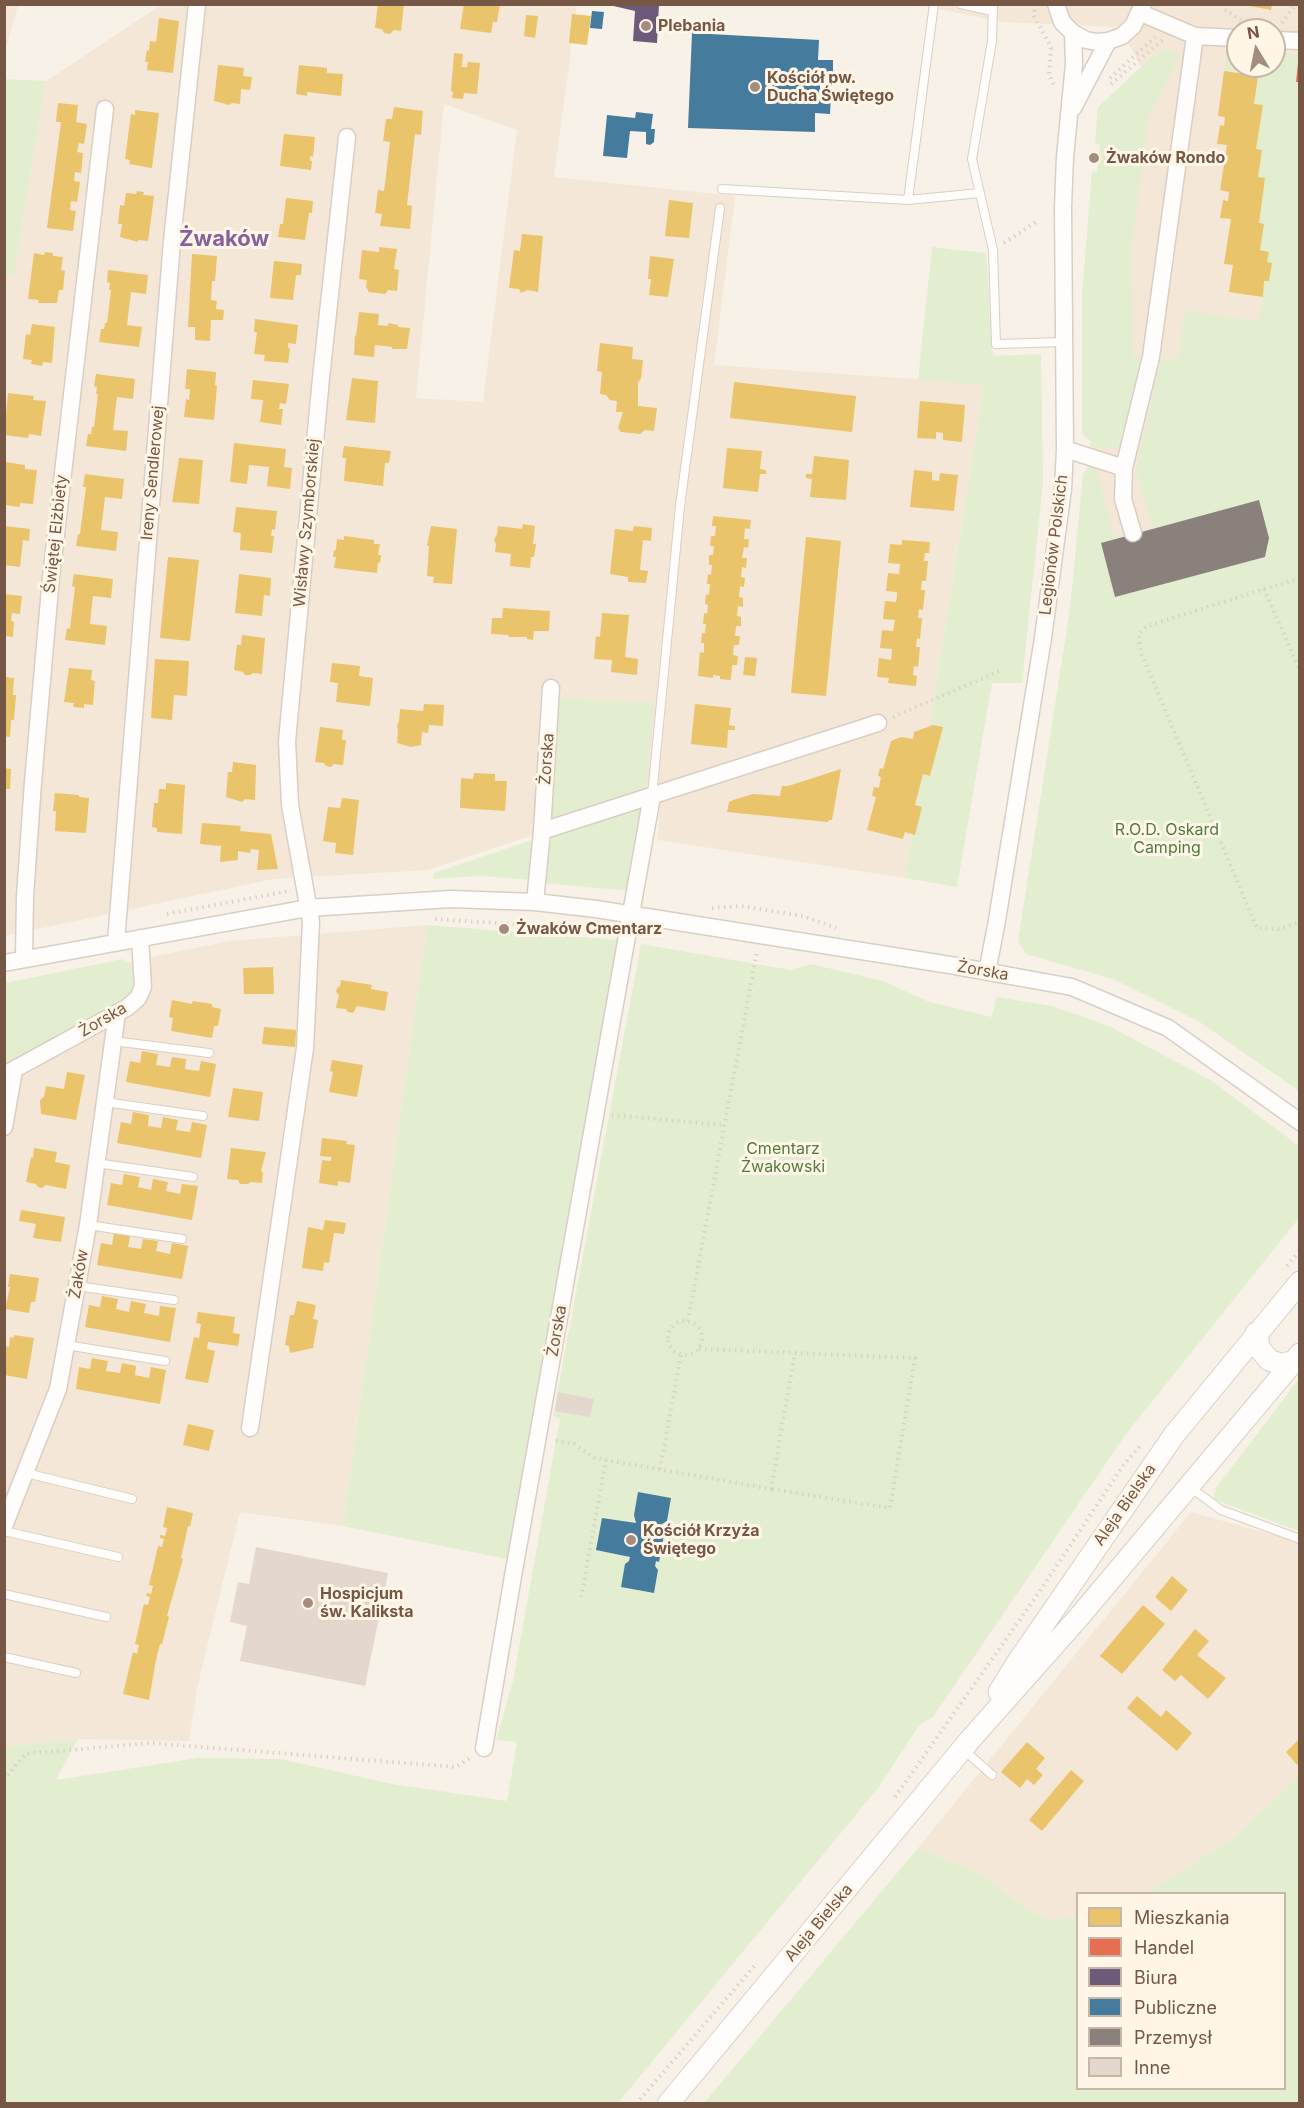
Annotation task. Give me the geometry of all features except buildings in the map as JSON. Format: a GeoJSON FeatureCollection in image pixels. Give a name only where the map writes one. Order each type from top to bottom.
{"type":"FeatureCollection","features":[{"type":"Feature","properties":{"kind":"street","name":"Ireny Sendlerowej"},"geometry":{"type":"LineString","coordinates":[[117,942],[126,800],[171,253],[197,4]]}},
{"type":"Feature","properties":{"kind":"street"},"geometry":{"type":"LineString","coordinates":[[1056,4],[1062,22],[1073,33],[1086,40],[1097,42],[1122,36],[1133,26],[1145,8]]}},
{"type":"Feature","properties":{"kind":"street"},"geometry":{"type":"LineString","coordinates":[[1145,8],[1169,24],[1190,33],[1226,37]]}},
{"type":"Feature","properties":{"kind":"street"},"geometry":{"type":"LineString","coordinates":[[1145,8],[1190,33]]}},
{"type":"Feature","properties":{"kind":"street","name":"Legionów Polskich"},"geometry":{"type":"LineString","coordinates":[[987,972],[1043,638],[1063,489],[1065,449],[1063,181],[1074,64],[1073,33]]}},
{"type":"Feature","properties":{"kind":"street"},"geometry":{"type":"LineString","coordinates":[[1132,533],[1123,499],[1124,468],[1151,357],[1190,33]]}},
{"type":"Feature","properties":{"kind":"street"},"geometry":{"type":"LineString","coordinates":[[1070,114],[1108,41]]}},
{"type":"Feature","properties":{"kind":"street","name":"Świętej Elżbiety"},"geometry":{"type":"LineString","coordinates":[[24,959],[25,896],[33,782],[51,577],[105,109]]}},
{"type":"Feature","properties":{"kind":"street","name":"Wisławy Szymborskiej"},"geometry":{"type":"LineString","coordinates":[[308,908],[290,805],[287,741],[321,378],[347,137]]}},
{"type":"Feature","properties":{"kind":"street"},"geometry":{"type":"LineString","coordinates":[[1065,449],[1124,468]]}},
{"type":"Feature","properties":{"kind":"street","name":"Żorska"},"geometry":{"type":"LineString","coordinates":[[535,902],[551,687]]}},
{"type":"Feature","properties":{"kind":"street"},"geometry":{"type":"LineString","coordinates":[[542,831],[878,723]]}},
{"type":"Feature","properties":{"kind":"street","name":"Żorska"},"geometry":{"type":"LineString","coordinates":[[484,1748],[652,796]]}},
{"type":"Feature","properties":{"kind":"street","name":"Żorska"},"geometry":{"type":"LineString","coordinates":[[4,963],[308,908],[451,899],[535,902],[632,913],[1072,987],[1168,1028],[1299,1122]]}},
{"type":"Feature","properties":{"kind":"street"},"geometry":{"type":"LineString","coordinates":[[250,1428],[305,1048],[311,922],[308,908]]}},
{"type":"Feature","properties":{"kind":"street","name":"Żorska"},"geometry":{"type":"LineString","coordinates":[[4,1127],[9,1072],[128,1007],[138,998],[143,987],[140,938]]}},
{"type":"Feature","properties":{"kind":"street","name":"Żaków"},"geometry":{"type":"LineString","coordinates":[[4,1526],[58,1389],[88,1226],[117,1013]]}},
{"type":"Feature","properties":{"kind":"street","name":"Aleja Bielska"},"geometry":{"type":"LineString","coordinates":[[966,1745],[1017,1663],[1174,1435],[1299,1282]]}},
{"type":"Feature","properties":{"kind":"street"},"geometry":{"type":"LineString","coordinates":[[1256,1334],[1260,1349],[1269,1360],[1280,1364],[1296,1358]]}},
{"type":"Feature","properties":{"kind":"street","name":"Aleja Bielska"},"geometry":{"type":"LineString","coordinates":[[668,2103],[966,1745],[1079,1617],[1296,1358]]}},
{"type":"Feature","properties":{"kind":"lane"},"geometry":{"type":"LineString","coordinates":[[908,201],[934,4]]}},
{"type":"Feature","properties":{"kind":"lane"},"geometry":{"type":"LineString","coordinates":[[961,4],[993,8],[992,41],[972,159],[993,250],[996,344],[1063,342]]}},
{"type":"Feature","properties":{"kind":"lane"},"geometry":{"type":"LineString","coordinates":[[722,189],[908,201],[980,193]]}},
{"type":"Feature","properties":{"kind":"lane"},"geometry":{"type":"LineString","coordinates":[[652,796],[680,506],[720,208]]}},
{"type":"Feature","properties":{"kind":"lane"},"geometry":{"type":"LineString","coordinates":[[113,1041],[209,1053]]}},
{"type":"Feature","properties":{"kind":"lane"},"geometry":{"type":"LineString","coordinates":[[105,1102],[203,1116]]}},
{"type":"Feature","properties":{"kind":"lane"},"geometry":{"type":"LineString","coordinates":[[96,1163],[193,1177]]}},
{"type":"Feature","properties":{"kind":"lane"},"geometry":{"type":"LineString","coordinates":[[88,1226],[182,1239]]}},
{"type":"Feature","properties":{"kind":"lane"},"geometry":{"type":"LineString","coordinates":[[77,1286],[174,1300]]}},
{"type":"Feature","properties":{"kind":"lane"},"geometry":{"type":"LineString","coordinates":[[66,1345],[165,1361]]}},
{"type":"Feature","properties":{"kind":"lane"},"geometry":{"type":"LineString","coordinates":[[26,1473],[132,1499]]}},
{"type":"Feature","properties":{"kind":"lane"},"geometry":{"type":"LineString","coordinates":[[1188,1486],[1221,1510],[1299,1539]]}},
{"type":"Feature","properties":{"kind":"lane"},"geometry":{"type":"LineString","coordinates":[[4,1531],[118,1557]]}},
{"type":"Feature","properties":{"kind":"lane"},"geometry":{"type":"LineString","coordinates":[[4,1594],[106,1617]]}},
{"type":"Feature","properties":{"kind":"lane"},"geometry":{"type":"LineString","coordinates":[[4,1657],[76,1673]]}},
{"type":"Feature","properties":{"kind":"lane"},"geometry":{"type":"LineString","coordinates":[[966,1745],[992,1775]]}},
{"type":"Feature","properties":{"kind":"path"},"geometry":{"type":"LineString","coordinates":[[1285,18],[1296,4]]}},
{"type":"Feature","properties":{"kind":"path"},"geometry":{"type":"LineString","coordinates":[[1111,84],[1163,41],[1169,24]]}},
{"type":"Feature","properties":{"kind":"path"},"geometry":{"type":"LineString","coordinates":[[1050,67],[1051,48]]}},
{"type":"Feature","properties":{"kind":"path"},"geometry":{"type":"LineString","coordinates":[[993,250],[1036,222]]}},
{"type":"Feature","properties":{"kind":"path"},"geometry":{"type":"LineString","coordinates":[[1299,578],[1147,626],[1140,632],[1139,642],[1142,655],[1257,928],[1279,929],[1299,922]]}},
{"type":"Feature","properties":{"kind":"path"},"geometry":{"type":"LineString","coordinates":[[1264,589],[1299,670]]}},
{"type":"Feature","properties":{"kind":"path"},"geometry":{"type":"LineString","coordinates":[[878,723],[1002,670]]}},
{"type":"Feature","properties":{"kind":"path"},"geometry":{"type":"LineString","coordinates":[[688,1321],[757,947]]}},
{"type":"Feature","properties":{"kind":"path"},"geometry":{"type":"LineString","coordinates":[[609,1115],[724,1125]]}},
{"type":"Feature","properties":{"kind":"path"},"geometry":{"type":"LineString","coordinates":[[556,1441],[574,1444],[595,1458],[890,1508],[915,1358],[699,1349],[689,1355],[681,1355],[669,1347],[668,1335],[673,1325],[688,1321],[694,1324],[702,1333],[699,1349]]}},
{"type":"Feature","properties":{"kind":"path"},"geometry":{"type":"LineString","coordinates":[[771,1489],[795,1353]]}},
{"type":"Feature","properties":{"kind":"path"},"geometry":{"type":"LineString","coordinates":[[660,1469],[681,1355]]}},
{"type":"Feature","properties":{"kind":"path"},"geometry":{"type":"LineString","coordinates":[[888,1806],[1040,1591],[1124,1464],[1143,1443]]}},
{"type":"Feature","properties":{"kind":"path"},"geometry":{"type":"LineString","coordinates":[[581,1597],[606,1460]]}},
{"type":"Feature","properties":{"kind":"path"},"geometry":{"type":"LineString","coordinates":[[4,1780],[25,1754],[150,1743],[456,1767],[484,1748]]}},
{"type":"Feature","properties":{"kind":"path"},"geometry":{"type":"LineString","coordinates":[[636,2103],[759,1960]]}},
{"type":"Feature","properties":{"kind":"shaded area"},"geometry":{"type":"Polygon","coordinates":[[[4,5],[18,5],[5,52],[4,5]]]}},
{"type":"Feature","properties":{"kind":"shaded area"},"geometry":{"type":"Polygon","coordinates":[[[161,5],[577,5],[554,177],[735,196],[714,365],[984,384],[905,878],[658,840],[660,793],[428,870],[273,879],[5,936],[5,275],[14,275],[46,81],[161,5]],[[444,104],[416,398],[483,402],[517,130],[444,104]]]}},
{"type":"Feature","properties":{"kind":"shaded area"},"geometry":{"type":"Polygon","coordinates":[[[919,5],[1299,5],[1299,565],[1070,609],[1146,75],[1119,27],[1002,22],[919,5]]]}},
{"type":"Feature","properties":{"kind":"shaded area"},"geometry":{"type":"Polygon","coordinates":[[[427,925],[343,1526],[240,1512],[198,1684],[189,1741],[78,1739],[5,1747],[4,992],[112,965],[229,941],[427,925]]]}},
{"type":"Feature","properties":{"kind":"shaded area"},"geometry":{"type":"Polygon","coordinates":[[[1191,1512],[1299,1542],[1299,1776],[1237,1835],[1160,1885],[1144,1892],[1076,1892],[1076,1916],[1051,1921],[1027,1908],[980,1873],[918,1848],[1191,1512]]]}},
{"type":"Feature","properties":{"kind":"green space"},"geometry":{"type":"Polygon","coordinates":[[[1169,49],[1178,56],[1177,64],[1149,115],[1132,246],[1133,356],[1143,357],[1124,440],[1115,449],[1090,447],[1091,442],[1082,434],[1082,294],[1092,171],[1097,172],[1100,145],[1095,143],[1098,107],[1158,51],[1169,49]]]}},
{"type":"Feature","properties":{"kind":"green space","name":"R.O.D. Oskard Camping"},"geometry":{"type":"Polygon","coordinates":[[[1286,53],[1299,54],[1299,1091],[1198,1021],[1113,979],[1026,954],[1018,941],[1070,609],[1083,474],[1089,465],[1096,467],[1115,539],[1153,528],[1136,470],[1161,359],[1178,359],[1185,310],[1258,321],[1263,297],[1247,262],[1254,104],[1258,78],[1286,78],[1286,53]]]}},
{"type":"Feature","properties":{"kind":"green space"},"geometry":{"type":"Polygon","coordinates":[[[4,79],[46,81],[14,276],[4,275],[4,79]]]}},
{"type":"Feature","properties":{"kind":"green space"},"geometry":{"type":"Polygon","coordinates":[[[932,247],[986,253],[993,356],[1041,354],[1043,483],[1022,683],[992,683],[957,887],[905,878],[984,385],[918,380],[932,247]]]}},
{"type":"Feature","properties":{"kind":"green space"},"geometry":{"type":"Polygon","coordinates":[[[560,698],[654,703],[646,791],[549,821],[560,698]]]}},
{"type":"Feature","properties":{"kind":"green space"},"geometry":{"type":"Polygon","coordinates":[[[646,804],[632,891],[541,883],[547,835],[646,804]]]}},
{"type":"Feature","properties":{"kind":"green space"},"geometry":{"type":"Polygon","coordinates":[[[538,838],[532,880],[480,876],[433,879],[434,873],[538,838]]]}},
{"type":"Feature","properties":{"kind":"green space"},"geometry":{"type":"Polygon","coordinates":[[[427,925],[618,940],[507,1559],[343,1526],[427,925]]]}},
{"type":"Feature","properties":{"kind":"green space","name":"Cmentarz Żwakowski"},"geometry":{"type":"Polygon","coordinates":[[[641,944],[791,970],[811,964],[883,981],[929,1002],[992,1017],[996,997],[1052,1006],[1109,1026],[1212,1081],[1299,1146],[1299,1218],[1126,1434],[933,1717],[920,1724],[878,1788],[618,2103],[5,2103],[4,1747],[78,1739],[56,1780],[198,1758],[281,1759],[392,1784],[507,1801],[517,1742],[496,1740],[513,1681],[560,1419],[553,1416],[641,944]]]}},
{"type":"Feature","properties":{"kind":"green space"},"geometry":{"type":"Polygon","coordinates":[[[123,959],[131,967],[135,980],[132,993],[118,1007],[5,1066],[5,983],[123,959]]]}},
{"type":"Feature","properties":{"kind":"green space"},"geometry":{"type":"Polygon","coordinates":[[[1299,1379],[1299,1531],[1213,1499],[1216,1488],[1299,1379]]]}},
{"type":"Feature","properties":{"kind":"green space"},"geometry":{"type":"Polygon","coordinates":[[[1299,1776],[1299,2103],[704,2103],[918,1848],[980,1873],[1027,1908],[1051,1921],[1076,1916],[1076,2090],[1286,2090],[1286,1892],[1144,1892],[1160,1885],[1237,1835],[1299,1776]]]}},
{"type":"Feature","properties":{"kind":"place","name":"Plebania"},"geometry":{"type":"Point","coordinates":[646,26]}},
{"type":"Feature","properties":{"kind":"place","name":"Kościół pw. Ducha Świętego"},"geometry":{"type":"Point","coordinates":[755,87]}},
{"type":"Feature","properties":{"kind":"place","name":"Żwaków Rondo"},"geometry":{"type":"Point","coordinates":[1094,158]}},
{"type":"Feature","properties":{"kind":"place","name":"Żwaków Cmentarz"},"geometry":{"type":"Point","coordinates":[504,929]}},
{"type":"Feature","properties":{"kind":"place","name":"Kościół Krzyża Świętego"},"geometry":{"type":"Point","coordinates":[631,1540]}},
{"type":"Feature","properties":{"kind":"place","name":"Hospicjum św. Kaliksta"},"geometry":{"type":"Point","coordinates":[308,1603]}},
{"type":"Feature","properties":{"kind":"district","name":"Żwaków"},"geometry":{"type":"Point","coordinates":[224,239]}}]}
